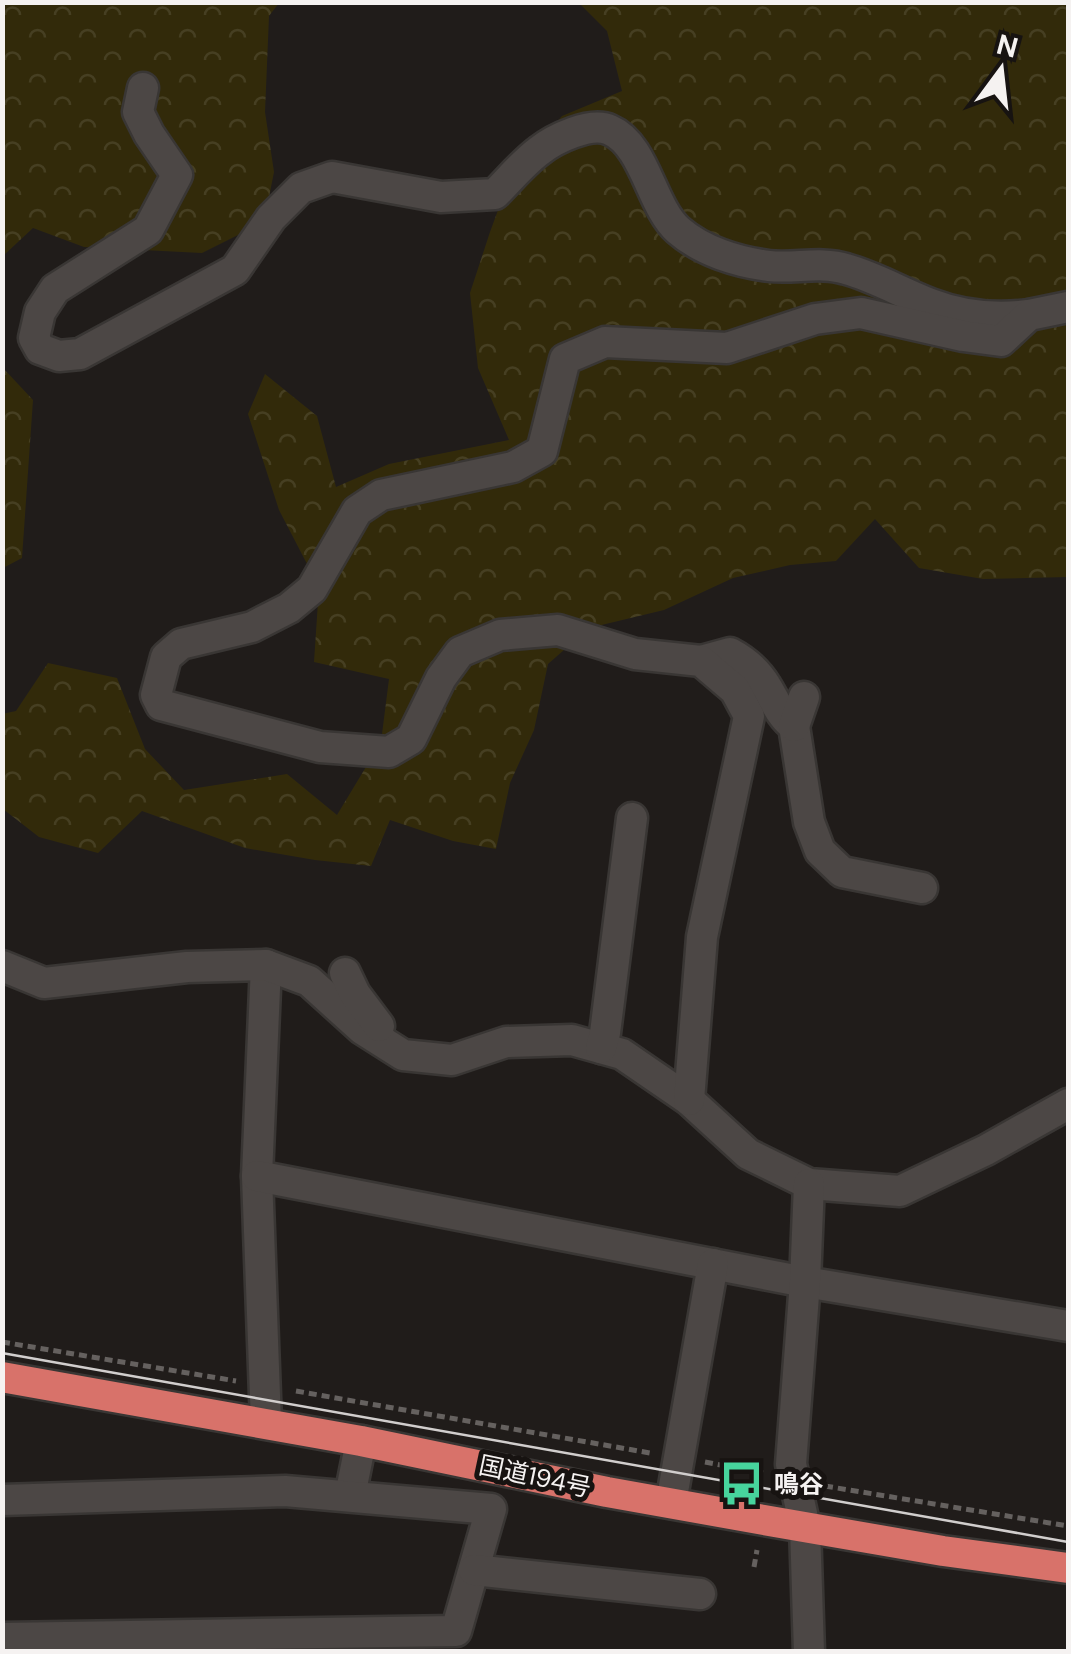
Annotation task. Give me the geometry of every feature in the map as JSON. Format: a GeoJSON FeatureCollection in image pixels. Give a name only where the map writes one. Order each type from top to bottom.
{"type":"FeatureCollection","features":[{"type":"Feature","properties":{"kind":"highway","name":"国道194号"},"geometry":{"type":"LineString","coordinates":[[2,1377],[266,1423],[805,1528],[1068,1568]]}},
{"type":"Feature","properties":{"kind":"street"},"geometry":{"type":"LineString","coordinates":[[143,88],[138,112],[177,175],[148,230],[55,289],[40,312],[34,338],[40,349],[59,356],[80,354],[235,270],[272,218],[301,188],[332,177],[441,197],[495,194],[540,150],[580,129],[608,128],[627,143],[674,227],[720,255],[771,266],[842,267],[974,315],[1006,318],[1068,307]]}},
{"type":"Feature","properties":{"kind":"street"},"geometry":{"type":"LineString","coordinates":[[794,726],[784,719],[764,682],[746,662],[730,653],[701,660],[635,654],[558,630],[500,635],[460,652],[441,678],[411,738],[389,752],[320,747],[161,705],[156,695],[166,657],[182,644],[252,627],[289,608],[312,589],[358,511],[382,495],[512,467],[542,451],[565,359],[606,342],[727,348],[815,319],[861,313],[963,336],[1001,340],[1029,315]]}},
{"type":"Feature","properties":{"kind":"street"},"geometry":{"type":"LineString","coordinates":[[690,1100],[702,937],[749,716],[735,690],[701,660]]}},
{"type":"Feature","properties":{"kind":"street"},"geometry":{"type":"LineString","coordinates":[[804,697],[794,726],[809,822],[820,851],[842,872],[922,888]]}},
{"type":"Feature","properties":{"kind":"street"},"geometry":{"type":"LineString","coordinates":[[601,1048],[632,818]]}},
{"type":"Feature","properties":{"kind":"street"},"geometry":{"type":"LineString","coordinates":[[2,966],[44,983],[187,967],[266,965],[309,981],[362,1029],[404,1055],[452,1060],[506,1042],[572,1040],[622,1054],[690,1100],[748,1154],[809,1184],[900,1191],[986,1150],[1068,1104]]}},
{"type":"Feature","properties":{"kind":"street"},"geometry":{"type":"LineString","coordinates":[[266,965],[258,1176],[266,1423]]}},
{"type":"Feature","properties":{"kind":"street"},"geometry":{"type":"LineString","coordinates":[[344,973],[354,994],[404,1055]]}},
{"type":"Feature","properties":{"kind":"street"},"geometry":{"type":"LineString","coordinates":[[258,1176],[805,1282],[1068,1326]]}},
{"type":"Feature","properties":{"kind":"street"},"geometry":{"type":"LineString","coordinates":[[809,1184],[791,1464],[805,1528],[809,1652]]}},
{"type":"Feature","properties":{"kind":"street"},"geometry":{"type":"LineString","coordinates":[[671,1503],[714,1264]]}},
{"type":"Feature","properties":{"kind":"street"},"geometry":{"type":"LineString","coordinates":[[350,1496],[361,1441]]}},
{"type":"Feature","properties":{"kind":"street"},"geometry":{"type":"LineString","coordinates":[[2,1500],[285,1491],[490,1508],[455,1641],[2,1638]]}},
{"type":"Feature","properties":{"kind":"street"},"geometry":{"type":"LineString","coordinates":[[474,1570],[700,1594]]}},
{"type":"Feature","properties":{"kind":"path"},"geometry":{"type":"LineString","coordinates":[[2,1342],[730,1465],[774,1476],[793,1471],[820,1485],[1068,1526]]}},
{"type":"Feature","properties":{"kind":"green space"},"geometry":{"type":"Polygon","coordinates":[[[3,3],[279,3],[269,16],[265,112],[274,172],[264,222],[202,253],[84,247],[33,228],[3,256],[3,3]]]}},
{"type":"Feature","properties":{"kind":"green space"},"geometry":{"type":"Polygon","coordinates":[[[579,3],[1068,3],[1068,577],[983,579],[919,568],[875,519],[836,561],[790,565],[733,578],[664,610],[589,628],[548,664],[534,730],[510,783],[496,849],[453,841],[390,820],[371,866],[315,860],[245,848],[142,811],[98,853],[39,837],[3,809],[2,714],[16,711],[48,663],[117,678],[145,749],[184,790],[287,774],[337,815],[381,742],[389,679],[314,662],[319,587],[279,510],[248,414],[265,374],[317,416],[336,487],[389,464],[509,440],[478,368],[470,293],[512,172],[562,116],[622,91],[607,31],[579,3]]]}},
{"type":"Feature","properties":{"kind":"green space"},"geometry":{"type":"Polygon","coordinates":[[[3,368],[33,400],[22,558],[3,568],[3,368]]]}},
{"type":"Feature","properties":{"kind":"tram line"},"geometry":{"type":"LineString","coordinates":[[2,1353],[1068,1542]]}},
{"type":"Feature","properties":{"kind":"place","name":"鳴谷"},"geometry":{"type":"Point","coordinates":[741,1484]}}]}
